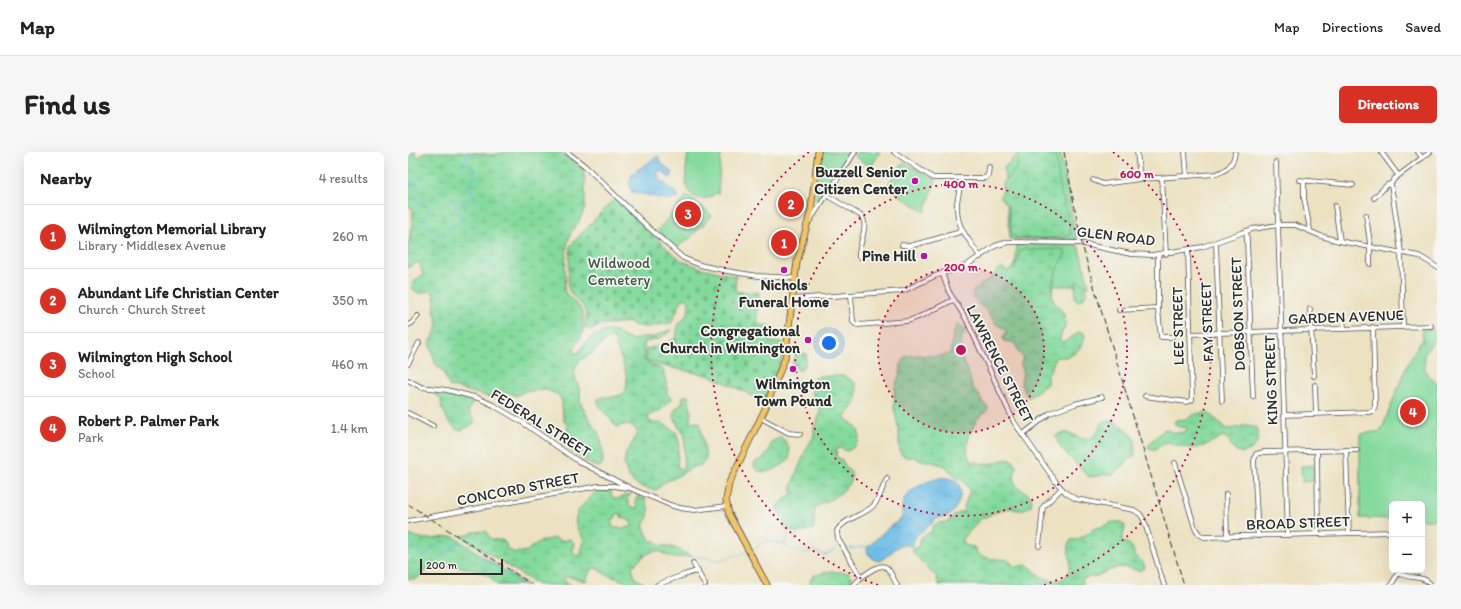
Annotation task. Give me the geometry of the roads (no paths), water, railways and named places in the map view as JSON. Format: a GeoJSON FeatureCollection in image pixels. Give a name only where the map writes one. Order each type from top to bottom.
{"type":"FeatureCollection","features":[{"type":"Feature","properties":{"kind":"main road"},"geometry":{"type":"LineString","coordinates":[[767,585],[731,519],[727,506],[726,495],[729,483],[761,418],[785,358],[799,251],[807,225],[812,200],[818,152]]}},
{"type":"Feature","properties":{"kind":"street"},"geometry":{"type":"LineString","coordinates":[[567,152],[585,166],[648,227],[683,258],[699,265],[732,272],[761,276],[795,278]]}},
{"type":"Feature","properties":{"kind":"street"},"geometry":{"type":"LineString","coordinates":[[807,225],[855,152]]}},
{"type":"Feature","properties":{"kind":"street"},"geometry":{"type":"LineString","coordinates":[[894,152],[932,178],[986,178],[988,174],[988,167]]}},
{"type":"Feature","properties":{"kind":"street"},"geometry":{"type":"LineString","coordinates":[[1137,152],[1140,179]]}},
{"type":"Feature","properties":{"kind":"street"},"geometry":{"type":"LineString","coordinates":[[1185,152],[1187,176]]}},
{"type":"Feature","properties":{"kind":"street"},"geometry":{"type":"LineString","coordinates":[[1093,180],[1103,184],[1140,179],[1214,175],[1222,172],[1231,163],[1234,152]]}},
{"type":"Feature","properties":{"kind":"street"},"geometry":{"type":"LineString","coordinates":[[1381,152],[1398,175]]}},
{"type":"Feature","properties":{"kind":"street"},"geometry":{"type":"LineString","coordinates":[[1418,152],[1422,158]]}},
{"type":"Feature","properties":{"kind":"street"},"geometry":{"type":"LineString","coordinates":[[1403,326],[1401,252],[1391,184],[1392,180],[1398,175],[1430,152]]}},
{"type":"Feature","properties":{"kind":"street","name":"KING STREET"},"geometry":{"type":"LineString","coordinates":[[1276,162],[1288,535]]}},
{"type":"Feature","properties":{"kind":"street"},"geometry":{"type":"LineString","coordinates":[[961,178],[957,206],[958,221],[962,231],[972,243],[980,257]]}},
{"type":"Feature","properties":{"kind":"street"},"geometry":{"type":"LineString","coordinates":[[1162,178],[1166,254]]}},
{"type":"Feature","properties":{"kind":"street"},"geometry":{"type":"LineString","coordinates":[[1310,230],[1301,180],[1353,185]]}},
{"type":"Feature","properties":{"kind":"street"},"geometry":{"type":"LineString","coordinates":[[1374,198],[1387,185],[1391,184]]}},
{"type":"Feature","properties":{"kind":"street"},"geometry":{"type":"LineString","coordinates":[[812,200],[818,202],[825,197]]}},
{"type":"Feature","properties":{"kind":"street"},"geometry":{"type":"LineString","coordinates":[[825,197],[860,215],[864,219],[865,226],[858,250],[859,257]]}},
{"type":"Feature","properties":{"kind":"street"},"geometry":{"type":"LineString","coordinates":[[1335,206],[1340,241]]}},
{"type":"Feature","properties":{"kind":"street"},"geometry":{"type":"LineString","coordinates":[[1366,215],[1370,246],[1370,264]]}},
{"type":"Feature","properties":{"kind":"street","name":"GLEN ROAD"},"geometry":{"type":"LineString","coordinates":[[792,299],[800,300],[903,291],[942,273],[967,265],[997,245],[1017,242],[1076,243],[1130,254],[1158,255],[1216,243],[1246,230],[1262,226],[1278,225],[1295,225],[1340,241],[1419,256],[1437,267]]}},
{"type":"Feature","properties":{"kind":"street","name":"DOBSON STREET"},"geometry":{"type":"LineString","coordinates":[[1246,230],[1248,240],[1252,332],[1253,397]]}},
{"type":"Feature","properties":{"kind":"street"},"geometry":{"type":"LineString","coordinates":[[902,245],[910,246],[957,234],[962,231]]}},
{"type":"Feature","properties":{"kind":"street","name":"FAY STREET"},"geometry":{"type":"LineString","coordinates":[[1216,243],[1222,401]]}},
{"type":"Feature","properties":{"kind":"street","name":"LEE STREET"},"geometry":{"type":"LineString","coordinates":[[1145,396],[1188,402],[1192,399],[1188,250]]}},
{"type":"Feature","properties":{"kind":"street"},"geometry":{"type":"LineString","coordinates":[[1158,255],[1158,308],[1161,337],[1172,337]]}},
{"type":"Feature","properties":{"kind":"street","name":"LAWRENCE STREET"},"geometry":{"type":"LineString","coordinates":[[942,273],[948,290],[966,319],[1009,412],[1022,435],[1061,489],[1070,496],[1079,501],[1134,510],[1140,514],[1145,524],[1164,585]]}},
{"type":"Feature","properties":{"kind":"street"},"geometry":{"type":"LineString","coordinates":[[851,295],[853,321],[855,324],[859,325],[908,321],[953,300]]}},
{"type":"Feature","properties":{"kind":"street"},"geometry":{"type":"LineString","coordinates":[[1119,310],[1158,308]]}},
{"type":"Feature","properties":{"kind":"street"},"geometry":{"type":"LineString","coordinates":[[1310,309],[1314,376]]}},
{"type":"Feature","properties":{"kind":"street"},"geometry":{"type":"LineString","coordinates":[[408,325],[418,316]]}},
{"type":"Feature","properties":{"kind":"street"},"geometry":{"type":"LineString","coordinates":[[1343,318],[1344,328]]}},
{"type":"Feature","properties":{"kind":"street","name":"GARDEN AVENUE"},"geometry":{"type":"LineString","coordinates":[[1190,334],[1430,326]]}},
{"type":"Feature","properties":{"kind":"street"},"geometry":{"type":"LineString","coordinates":[[1284,414],[1373,411],[1375,405],[1373,327]]}},
{"type":"Feature","properties":{"kind":"street"},"geometry":{"type":"LineString","coordinates":[[408,364],[419,343]]}},
{"type":"Feature","properties":{"kind":"street","name":"FEDERAL STREET"},"geometry":{"type":"LineString","coordinates":[[408,380],[421,387],[447,390],[478,398],[493,405],[522,422],[578,461],[632,489],[680,508],[697,510],[727,506]]}},
{"type":"Feature","properties":{"kind":"street"},"geometry":{"type":"LineString","coordinates":[[1315,385],[1316,413]]}},
{"type":"Feature","properties":{"kind":"street"},"geometry":{"type":"LineString","coordinates":[[1022,435],[1050,413],[1075,404],[1102,397]]}},
{"type":"Feature","properties":{"kind":"street"},"geometry":{"type":"LineString","coordinates":[[408,413],[433,426]]}},
{"type":"Feature","properties":{"kind":"street"},"geometry":{"type":"LineString","coordinates":[[761,418],[788,433],[800,434]]}},
{"type":"Feature","properties":{"kind":"street"},"geometry":{"type":"LineString","coordinates":[[1317,450],[1318,534]]}},
{"type":"Feature","properties":{"kind":"street"},"geometry":{"type":"LineString","coordinates":[[1258,536],[1254,461],[1255,456],[1258,453],[1317,450],[1357,450]]}},
{"type":"Feature","properties":{"kind":"street"},"geometry":{"type":"LineString","coordinates":[[1346,450],[1349,533]]}},
{"type":"Feature","properties":{"kind":"street","name":"BROAD STREET"},"geometry":{"type":"LineString","coordinates":[[1175,463],[1196,529],[1199,534],[1204,537],[1227,538],[1389,532]]}},
{"type":"Feature","properties":{"kind":"street"},"geometry":{"type":"LineString","coordinates":[[612,486],[614,479]]}},
{"type":"Feature","properties":{"kind":"street"},"geometry":{"type":"LineString","coordinates":[[861,577],[837,538],[836,531],[840,526],[867,511],[874,505],[880,497],[887,479]]}},
{"type":"Feature","properties":{"kind":"street","name":"CONCORD STREET"},"geometry":{"type":"LineString","coordinates":[[408,521],[578,490],[612,486],[632,489]]}},
{"type":"Feature","properties":{"kind":"street"},"geometry":{"type":"LineString","coordinates":[[1039,546],[1042,507],[1061,489]]}},
{"type":"Feature","properties":{"kind":"street"},"geometry":{"type":"LineString","coordinates":[[1226,494],[1227,538]]}},
{"type":"Feature","properties":{"kind":"street"},"geometry":{"type":"LineString","coordinates":[[693,563],[705,585]]}},
{"type":"Feature","properties":{"kind":"street"},"geometry":{"type":"LineString","coordinates":[[854,585],[861,577],[876,568],[883,566],[888,569],[897,585]]}},
{"type":"Feature","properties":{"kind":"street"},"geometry":{"type":"LineString","coordinates":[[657,585],[693,571],[698,571]]}},
{"type":"Feature","properties":{"kind":"street"},"geometry":{"type":"LineString","coordinates":[[1391,585],[1398,573]]}},
{"type":"Feature","properties":{"kind":"street"},"geometry":{"type":"LineString","coordinates":[[1400,573],[1406,577],[1423,578],[1431,585]]}},
{"type":"Feature","properties":{"kind":"water"},"geometry":{"type":"Polygon","coordinates":[[[658,156],[661,163],[670,170],[673,175],[669,178],[664,172],[660,171],[657,173],[660,179],[678,195],[679,198],[677,199],[668,200],[637,194],[633,193],[630,189],[630,180],[633,173],[658,156]]]}},
{"type":"Feature","properties":{"kind":"water"},"geometry":{"type":"Polygon","coordinates":[[[940,478],[955,480],[961,489],[959,500],[952,513],[947,517],[935,519],[916,536],[912,547],[907,545],[899,546],[879,561],[875,560],[868,554],[867,548],[888,528],[902,518],[902,505],[907,495],[917,487],[929,481],[940,478]]]}},
{"type":"Feature","properties":{"kind":"waterway"},"geometry":{"type":"LineString","coordinates":[[408,183],[416,183],[419,188],[416,195],[416,200],[429,208],[425,219],[428,225],[432,230],[444,234],[461,220],[455,204],[457,200],[462,199],[468,201],[475,197],[474,192],[470,191],[469,187],[476,171],[472,166],[465,164],[466,152]]}},
{"type":"Feature","properties":{"kind":"waterway"},"geometry":{"type":"LineString","coordinates":[[784,544],[787,539],[788,530]]}},
{"type":"Feature","properties":{"kind":"waterway"},"geometry":{"type":"LineString","coordinates":[[408,541],[426,556],[435,545],[439,546],[442,551],[446,553],[450,551],[452,546],[460,542],[524,585]]}},
{"type":"Feature","properties":{"kind":"waterway"},"geometry":{"type":"LineString","coordinates":[[752,549],[767,541],[784,544],[786,547],[804,553],[813,551],[826,555],[837,548]]}},
{"type":"Feature","properties":{"kind":"waterway"},"geometry":{"type":"LineString","coordinates":[[849,549],[868,546]]}},
{"type":"Feature","properties":{"kind":"waterway"},"geometry":{"type":"LineString","coordinates":[[693,556],[719,560],[744,553]]}},
{"type":"Feature","properties":{"kind":"railway"},"geometry":{"type":"LineString","coordinates":[[1064,152],[1081,240],[1089,270],[1184,585]]}},
{"type":"Feature","properties":{"kind":"railway"},"geometry":{"type":"LineString","coordinates":[[408,504],[533,585]]}},
{"type":"Feature","properties":{"kind":"place","name":"Buzzell Senior Citizen Center"},"geometry":{"type":"Point","coordinates":[915,181]}},
{"type":"Feature","properties":{"kind":"place","name":"Abundant Life Christian Center"},"geometry":{"type":"Point","coordinates":[791,204]}},
{"type":"Feature","properties":{"kind":"place","name":"Wilmington High School"},"geometry":{"type":"Point","coordinates":[688,214]}},
{"type":"Feature","properties":{"kind":"place","name":"Wilmington Memorial Library"},"geometry":{"type":"Point","coordinates":[784,243]}},
{"type":"Feature","properties":{"kind":"place","name":"Pine Hill"},"geometry":{"type":"Point","coordinates":[924,256]}},
{"type":"Feature","properties":{"kind":"place","name":"Nichols Funeral Home"},"geometry":{"type":"Point","coordinates":[784,270]}},
{"type":"Feature","properties":{"kind":"place","name":"Congregational Church in Wilmington"},"geometry":{"type":"Point","coordinates":[808,340]}},
{"type":"Feature","properties":{"kind":"place","name":"Wilmington Town Pound"},"geometry":{"type":"Point","coordinates":[793,369]}},
{"type":"Feature","properties":{"kind":"place","name":"Robert P. Palmer Park"},"geometry":{"type":"Point","coordinates":[1413,412]}},
{"type":"Feature","properties":{"kind":"park label","name":"Wildwood Cemetery"},"geometry":{"type":"Point","coordinates":[619,272]}}]}
